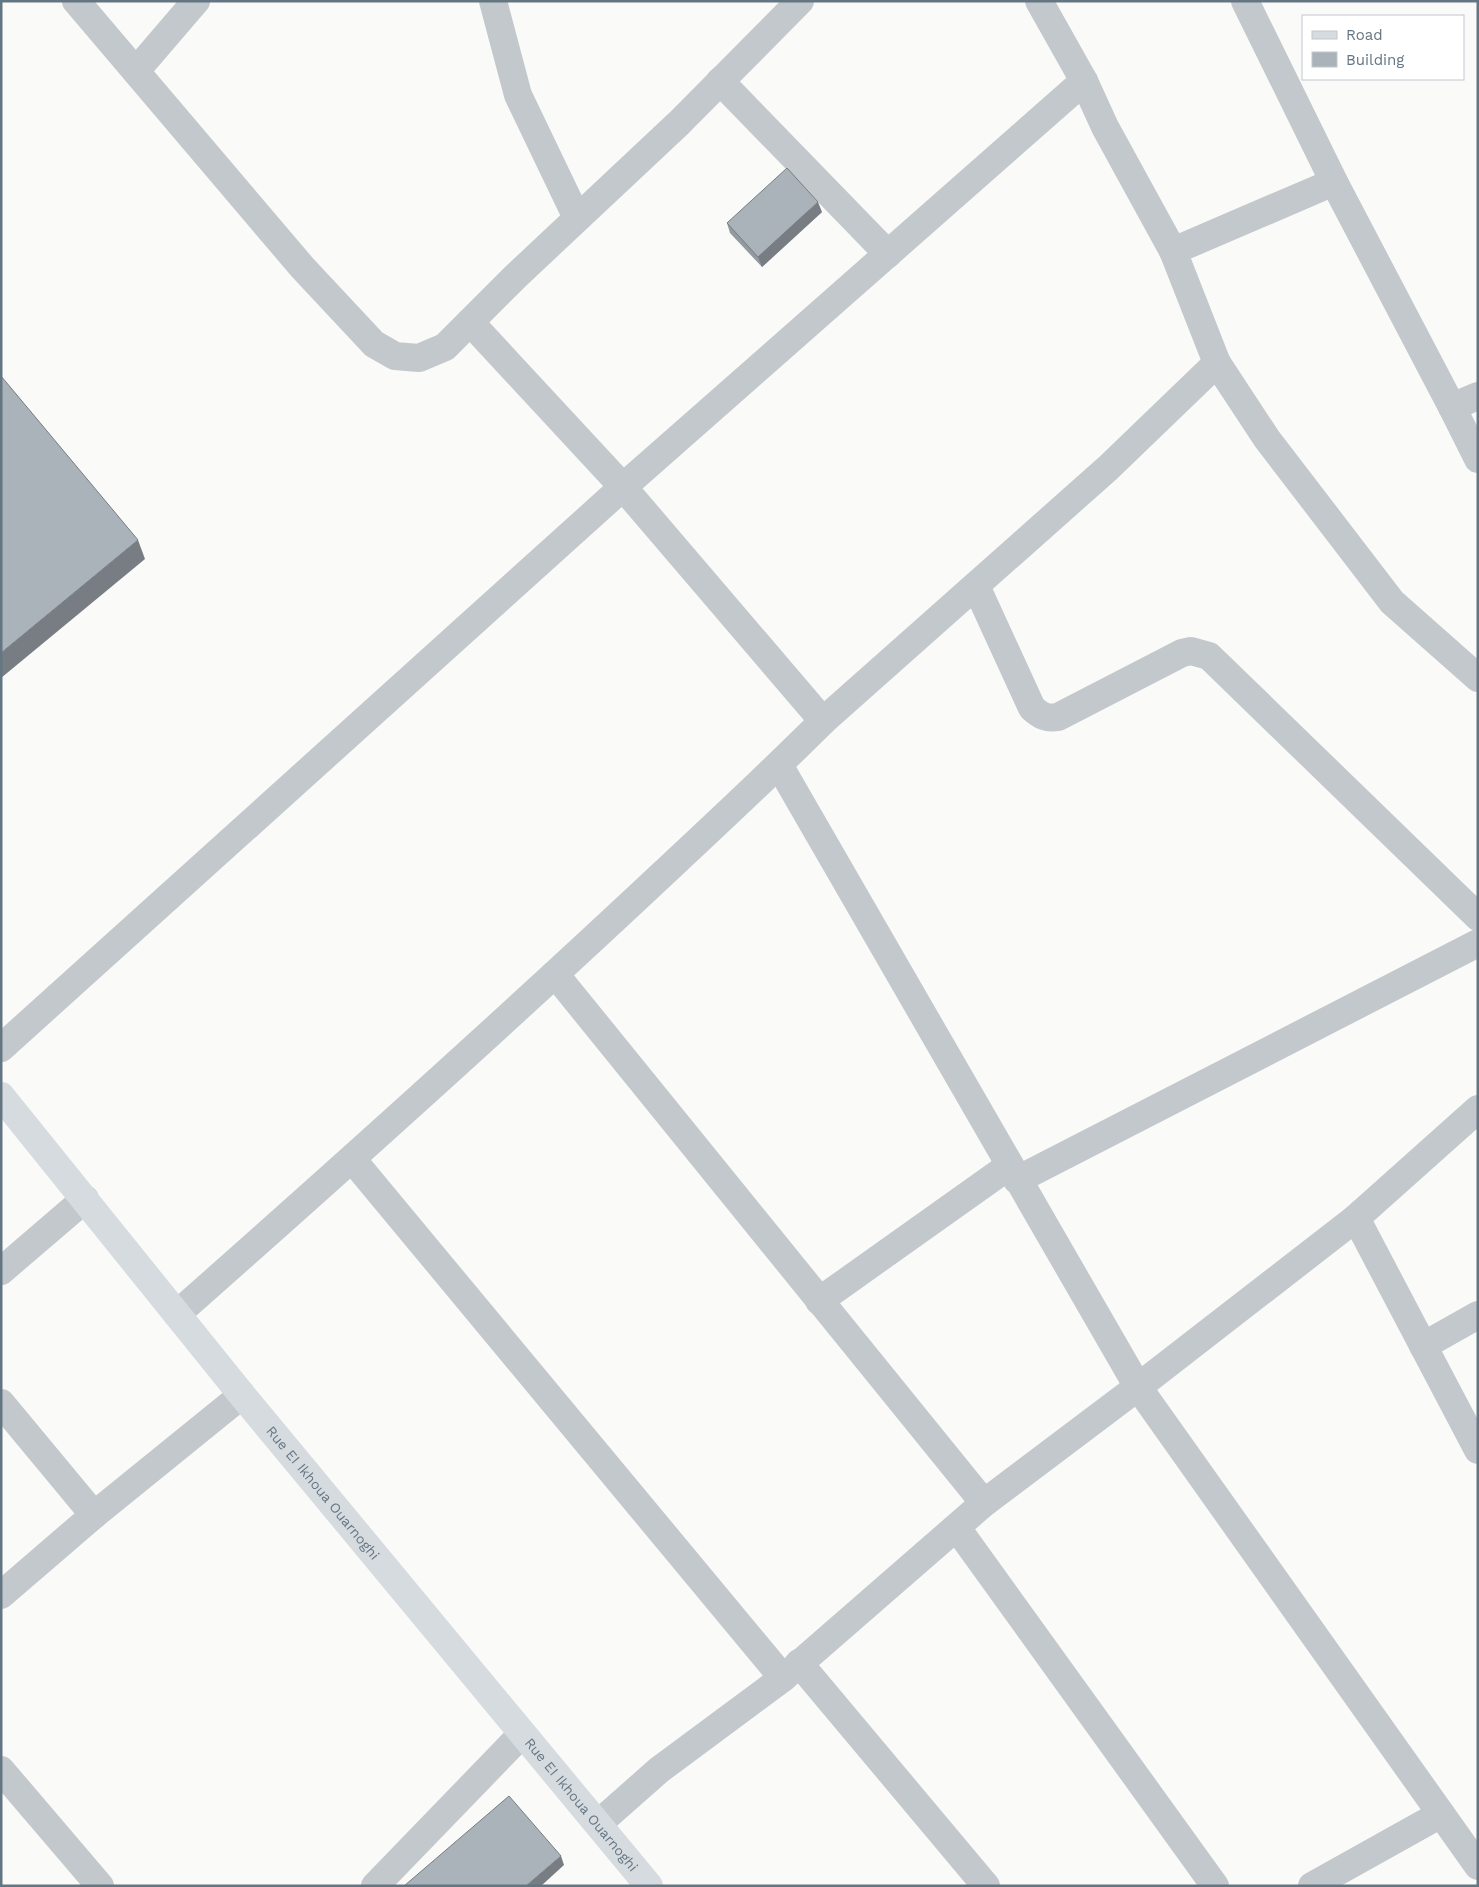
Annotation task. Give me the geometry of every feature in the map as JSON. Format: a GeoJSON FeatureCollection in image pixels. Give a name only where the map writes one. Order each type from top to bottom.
{"type":"FeatureCollection","features":[{"type":"Feature","properties":{"kind":"street"},"geometry":{"type":"LineString","coordinates":[[76,1],[302,267],[374,344],[395,356],[419,358],[445,347],[577,218],[679,123],[800,1]]}},
{"type":"Feature","properties":{"kind":"street"},"geometry":{"type":"LineString","coordinates":[[136,71],[196,1]]}},
{"type":"Feature","properties":{"kind":"street"},"geometry":{"type":"LineString","coordinates":[[493,1],[518,95],[577,218]]}},
{"type":"Feature","properties":{"kind":"street"},"geometry":{"type":"LineString","coordinates":[[1040,1],[1084,82],[1105,127],[1173,251],[1217,363],[1267,439],[1392,602],[1478,678]]}},
{"type":"Feature","properties":{"kind":"street"},"geometry":{"type":"LineString","coordinates":[[1245,1],[1334,182],[1478,459]]}},
{"type":"Feature","properties":{"kind":"street"},"geometry":{"type":"LineString","coordinates":[[720,81],[888,254]]}},
{"type":"Feature","properties":{"kind":"street"},"geometry":{"type":"LineString","coordinates":[[1,1048],[622,487],[1084,82]]}},
{"type":"Feature","properties":{"kind":"street"},"geometry":{"type":"LineString","coordinates":[[1173,251],[1334,182]]}},
{"type":"Feature","properties":{"kind":"street"},"geometry":{"type":"LineString","coordinates":[[470,322],[622,487],[823,722]]}},
{"type":"Feature","properties":{"kind":"street"},"geometry":{"type":"LineString","coordinates":[[177,1314],[352,1159],[555,974],[823,722],[1108,468],[1217,363]]}},
{"type":"Feature","properties":{"kind":"street"},"geometry":{"type":"LineString","coordinates":[[1452,407],[1478,396]]}},
{"type":"Feature","properties":{"kind":"street"},"geometry":{"type":"LineString","coordinates":[[976,586],[1032,708],[1039,714],[1048,719],[1058,717],[1182,653],[1191,651],[1209,656],[1478,918]]}},
{"type":"Feature","properties":{"kind":"street"},"geometry":{"type":"LineString","coordinates":[[779,765],[1138,1387],[1478,1866]]}},
{"type":"Feature","properties":{"kind":"street"},"geometry":{"type":"LineString","coordinates":[[819,1301],[1013,1173],[1478,943]]}},
{"type":"Feature","properties":{"kind":"street"},"geometry":{"type":"LineString","coordinates":[[555,974],[984,1503]]}},
{"type":"Feature","properties":{"kind":"street","name":"Rue EI Ikhoua Ouarnoghi"},"geometry":{"type":"LineString","coordinates":[[1,1096],[242,1395],[649,1886]]}},
{"type":"Feature","properties":{"kind":"street"},"geometry":{"type":"LineString","coordinates":[[598,1823],[660,1770],[791,1670],[984,1503],[1138,1387],[1356,1218],[1478,1110]]}},
{"type":"Feature","properties":{"kind":"street"},"geometry":{"type":"LineString","coordinates":[[352,1159],[791,1670],[986,1886]]}},
{"type":"Feature","properties":{"kind":"street"},"geometry":{"type":"LineString","coordinates":[[1,1271],[85,1199]]}},
{"type":"Feature","properties":{"kind":"street"},"geometry":{"type":"LineString","coordinates":[[1356,1218],[1478,1450]]}},
{"type":"Feature","properties":{"kind":"street"},"geometry":{"type":"LineString","coordinates":[[1423,1346],[1478,1314]]}},
{"type":"Feature","properties":{"kind":"street"},"geometry":{"type":"LineString","coordinates":[[1,1595],[242,1395]]}},
{"type":"Feature","properties":{"kind":"street"},"geometry":{"type":"LineString","coordinates":[[1,1403],[94,1516]]}},
{"type":"Feature","properties":{"kind":"street"},"geometry":{"type":"LineString","coordinates":[[957,1528],[1215,1886]]}},
{"type":"Feature","properties":{"kind":"street"},"geometry":{"type":"LineString","coordinates":[[375,1886],[522,1734]]}},
{"type":"Feature","properties":{"kind":"street"},"geometry":{"type":"LineString","coordinates":[[1,1770],[100,1886]]}},
{"type":"Feature","properties":{"kind":"street"},"geometry":{"type":"LineString","coordinates":[[1312,1886],[1441,1814]]}},
{"type":"Feature","properties":{"kind":"building"},"geometry":{"type":"Polygon","coordinates":[[[787,168],[818,202],[758,257],[727,223],[787,168]]]}},
{"type":"Feature","properties":{"kind":"building"},"geometry":{"type":"Polygon","coordinates":[[[1,376],[138,540],[1,653],[1,376]]]}},
{"type":"Feature","properties":{"kind":"building"},"geometry":{"type":"Polygon","coordinates":[[[509,1796],[561,1856],[526,1886],[404,1886],[509,1796]]]}}]}
